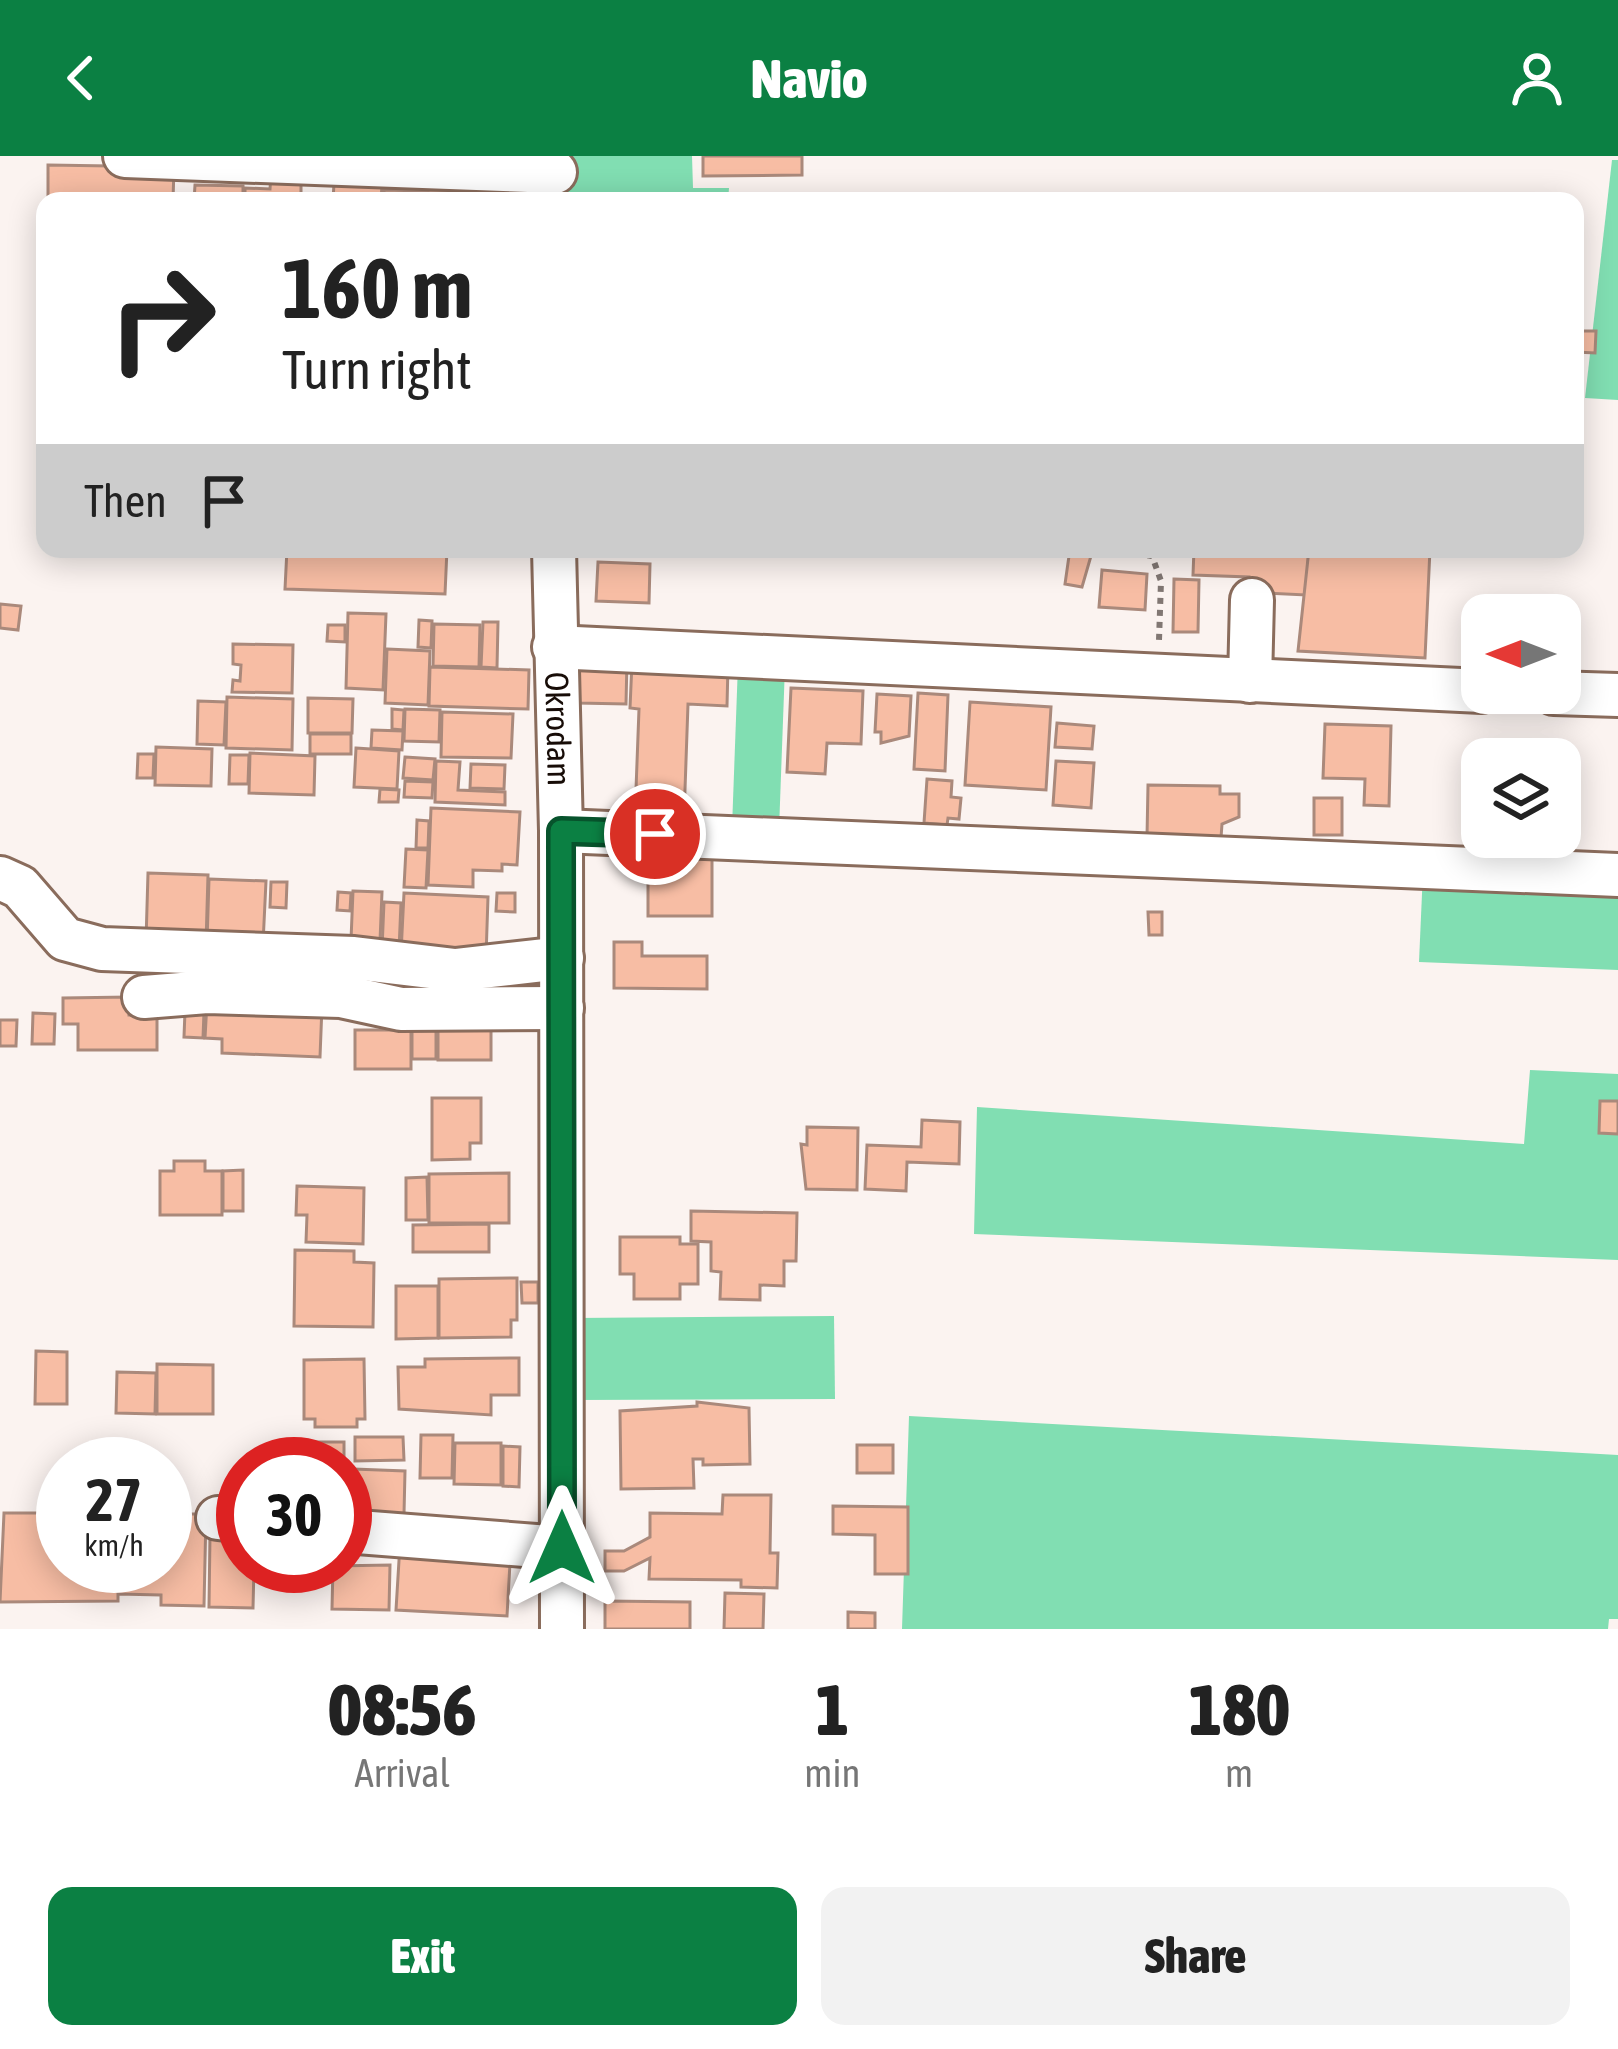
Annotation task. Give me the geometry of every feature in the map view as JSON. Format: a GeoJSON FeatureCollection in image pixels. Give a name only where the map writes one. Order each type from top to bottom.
{"type":"FeatureCollection","features":[{"type":"Feature","properties":{"kind":"street"},"geometry":{"type":"LineString","coordinates":[[125,156],[555,176]]}},
{"type":"Feature","properties":{"kind":"street","name":"Okrodam"},"geometry":{"type":"LineString","coordinates":[[554,558],[562,958],[562,1629]]}},
{"type":"Feature","properties":{"kind":"street"},"geometry":{"type":"LineString","coordinates":[[1250,681],[1252,600]]}},
{"type":"Feature","properties":{"kind":"street"},"geometry":{"type":"LineString","coordinates":[[554,647],[1461,690]]}},
{"type":"Feature","properties":{"kind":"street"},"geometry":{"type":"LineString","coordinates":[[1581,694],[1618,695]]}},
{"type":"Feature","properties":{"kind":"street"},"geometry":{"type":"LineString","coordinates":[[561,831],[1618,874]]}},
{"type":"Feature","properties":{"kind":"street"},"geometry":{"type":"LineString","coordinates":[[0,878],[20,887],[64,939],[102,949],[353,958],[455,970],[562,958]]}},
{"type":"Feature","properties":{"kind":"street"},"geometry":{"type":"LineString","coordinates":[[144,997],[207,992],[341,996],[401,1009],[562,1008]]}},
{"type":"Feature","properties":{"kind":"street"},"geometry":{"type":"LineString","coordinates":[[372,1533],[562,1548]]}},
{"type":"Feature","properties":{"kind":"path"},"geometry":{"type":"LineString","coordinates":[[1135,676],[1154,660],[1161,581],[1153,558]]}},
{"type":"Feature","properties":{"kind":"green space"},"geometry":{"type":"Polygon","coordinates":[[[566,156],[692,156],[693,188],[729,188],[729,192],[566,192],[566,156]]]}},
{"type":"Feature","properties":{"kind":"green space"},"geometry":{"type":"Polygon","coordinates":[[[1612,160],[1618,160],[1618,400],[1585,398],[1612,160]]]}},
{"type":"Feature","properties":{"kind":"green space"},"geometry":{"type":"Polygon","coordinates":[[[738,664],[785,666],[779,830],[732,828],[738,664]]]}},
{"type":"Feature","properties":{"kind":"green space"},"geometry":{"type":"Polygon","coordinates":[[[1423,871],[1618,882],[1618,970],[1419,962],[1423,871]]]}},
{"type":"Feature","properties":{"kind":"green space"},"geometry":{"type":"Polygon","coordinates":[[[1530,1070],[1618,1074],[1618,1260],[974,1234],[977,1107],[1524,1144],[1530,1070]]]}},
{"type":"Feature","properties":{"kind":"green space"},"geometry":{"type":"Polygon","coordinates":[[[834,1316],[835,1399],[576,1400],[574,1318],[834,1316]]]}},
{"type":"Feature","properties":{"kind":"green space"},"geometry":{"type":"Polygon","coordinates":[[[909,1416],[1618,1455],[1618,1619],[1609,1619],[1608,1629],[902,1629],[909,1416]]]}},
{"type":"Feature","properties":{"kind":"building"},"geometry":{"type":"Polygon","coordinates":[[[703,156],[802,156],[802,175],[703,176],[703,156]]]}},
{"type":"Feature","properties":{"kind":"building"},"geometry":{"type":"Polygon","coordinates":[[[48,165],[174,167],[173,192],[48,192],[48,165]]]}},
{"type":"Feature","properties":{"kind":"building"},"geometry":{"type":"Polygon","coordinates":[[[271,175],[301,176],[301,192],[245,192],[245,188],[270,189],[271,175]]]}},
{"type":"Feature","properties":{"kind":"building"},"geometry":{"type":"Polygon","coordinates":[[[467,181],[501,182],[500,192],[428,190],[467,191],[467,181]]]}},
{"type":"Feature","properties":{"kind":"building"},"geometry":{"type":"Polygon","coordinates":[[[334,183],[382,185],[382,192],[334,192],[334,183]]]}},
{"type":"Feature","properties":{"kind":"building"},"geometry":{"type":"Polygon","coordinates":[[[195,185],[243,186],[243,192],[195,192],[195,185]]]}},
{"type":"Feature","properties":{"kind":"building"},"geometry":{"type":"Polygon","coordinates":[[[1584,331],[1596,331],[1595,353],[1584,352],[1584,331]]]}},
{"type":"Feature","properties":{"kind":"building"},"geometry":{"type":"Polygon","coordinates":[[[287,558],[447,558],[445,594],[285,589],[287,558]]]}},
{"type":"Feature","properties":{"kind":"building"},"geometry":{"type":"Polygon","coordinates":[[[1069,558],[1090,558],[1082,587],[1065,584],[1069,558]]]}},
{"type":"Feature","properties":{"kind":"building"},"geometry":{"type":"Polygon","coordinates":[[[1194,558],[1308,558],[1306,595],[1248,592],[1249,577],[1193,575],[1194,558]]]}},
{"type":"Feature","properties":{"kind":"building"},"geometry":{"type":"Polygon","coordinates":[[[1308,558],[1430,558],[1425,658],[1298,651],[1308,558]]]}},
{"type":"Feature","properties":{"kind":"building"},"geometry":{"type":"Polygon","coordinates":[[[598,562],[650,564],[649,603],[596,601],[598,562]]]}},
{"type":"Feature","properties":{"kind":"building"},"geometry":{"type":"Polygon","coordinates":[[[1102,570],[1147,574],[1145,610],[1099,607],[1102,570]]]}},
{"type":"Feature","properties":{"kind":"building"},"geometry":{"type":"Polygon","coordinates":[[[1174,579],[1199,580],[1198,632],[1173,632],[1174,579]]]}},
{"type":"Feature","properties":{"kind":"building"},"geometry":{"type":"Polygon","coordinates":[[[0,604],[21,606],[18,630],[0,628],[0,604]]]}},
{"type":"Feature","properties":{"kind":"building"},"geometry":{"type":"Polygon","coordinates":[[[348,613],[386,614],[383,690],[346,688],[348,613]]]}},
{"type":"Feature","properties":{"kind":"building"},"geometry":{"type":"Polygon","coordinates":[[[419,620],[432,621],[431,648],[418,647],[419,620]]]}},
{"type":"Feature","properties":{"kind":"building"},"geometry":{"type":"Polygon","coordinates":[[[483,622],[498,622],[497,668],[481,667],[483,622]]]}},
{"type":"Feature","properties":{"kind":"building"},"geometry":{"type":"Polygon","coordinates":[[[434,624],[480,625],[479,667],[433,666],[434,624]]]}},
{"type":"Feature","properties":{"kind":"building"},"geometry":{"type":"Polygon","coordinates":[[[328,625],[345,625],[345,642],[327,641],[328,625]]]}},
{"type":"Feature","properties":{"kind":"building"},"geometry":{"type":"Polygon","coordinates":[[[233,644],[293,645],[292,693],[232,692],[233,680],[240,681],[241,665],[233,664],[233,644]]]}},
{"type":"Feature","properties":{"kind":"building"},"geometry":{"type":"Polygon","coordinates":[[[387,649],[430,651],[428,705],[385,703],[387,649]]]}},
{"type":"Feature","properties":{"kind":"building"},"geometry":{"type":"Polygon","coordinates":[[[579,658],[627,660],[626,704],[578,703],[579,658]]]}},
{"type":"Feature","properties":{"kind":"building"},"geometry":{"type":"Polygon","coordinates":[[[632,662],[728,665],[727,706],[688,704],[684,818],[635,816],[639,709],[630,708],[632,662]]]}},
{"type":"Feature","properties":{"kind":"building"},"geometry":{"type":"Polygon","coordinates":[[[430,667],[529,670],[528,709],[429,706],[430,667]]]}},
{"type":"Feature","properties":{"kind":"building"},"geometry":{"type":"Polygon","coordinates":[[[791,688],[863,691],[861,744],[827,743],[825,774],[787,772],[791,688]]]}},
{"type":"Feature","properties":{"kind":"building"},"geometry":{"type":"Polygon","coordinates":[[[918,693],[948,695],[945,771],[914,769],[918,693]]]}},
{"type":"Feature","properties":{"kind":"building"},"geometry":{"type":"Polygon","coordinates":[[[877,694],[911,696],[909,736],[881,743],[881,732],[875,732],[877,694]]]}},
{"type":"Feature","properties":{"kind":"building"},"geometry":{"type":"Polygon","coordinates":[[[227,697],[293,699],[292,750],[226,748],[227,697]]]}},
{"type":"Feature","properties":{"kind":"building"},"geometry":{"type":"Polygon","coordinates":[[[308,698],[353,699],[352,733],[308,733],[308,698]]]}},
{"type":"Feature","properties":{"kind":"building"},"geometry":{"type":"Polygon","coordinates":[[[198,701],[226,702],[224,745],[197,744],[198,701]]]}},
{"type":"Feature","properties":{"kind":"building"},"geometry":{"type":"Polygon","coordinates":[[[970,702],[1051,707],[1046,790],[965,785],[970,702]]]}},
{"type":"Feature","properties":{"kind":"building"},"geometry":{"type":"Polygon","coordinates":[[[392,709],[404,710],[403,730],[392,729],[392,709]]]}},
{"type":"Feature","properties":{"kind":"building"},"geometry":{"type":"Polygon","coordinates":[[[405,709],[440,710],[439,742],[404,741],[405,709]]]}},
{"type":"Feature","properties":{"kind":"building"},"geometry":{"type":"Polygon","coordinates":[[[442,712],[513,714],[511,758],[441,757],[442,712]]]}},
{"type":"Feature","properties":{"kind":"building"},"geometry":{"type":"Polygon","coordinates":[[[1057,723],[1094,726],[1092,749],[1055,747],[1057,723]]]}},
{"type":"Feature","properties":{"kind":"building"},"geometry":{"type":"Polygon","coordinates":[[[1325,724],[1391,726],[1389,806],[1364,805],[1365,779],[1323,778],[1325,724]]]}},
{"type":"Feature","properties":{"kind":"building"},"geometry":{"type":"Polygon","coordinates":[[[372,730],[403,731],[402,750],[371,748],[372,730]]]}},
{"type":"Feature","properties":{"kind":"building"},"geometry":{"type":"Polygon","coordinates":[[[310,734],[351,734],[351,754],[310,754],[310,734]]]}},
{"type":"Feature","properties":{"kind":"building"},"geometry":{"type":"Polygon","coordinates":[[[156,747],[212,749],[211,786],[155,785],[156,747]]]}},
{"type":"Feature","properties":{"kind":"building"},"geometry":{"type":"Polygon","coordinates":[[[356,748],[399,751],[397,789],[354,787],[356,748]]]}},
{"type":"Feature","properties":{"kind":"building"},"geometry":{"type":"Polygon","coordinates":[[[250,753],[315,756],[314,795],[249,793],[250,753]]]}},
{"type":"Feature","properties":{"kind":"building"},"geometry":{"type":"Polygon","coordinates":[[[138,754],[154,754],[153,778],[137,778],[138,754]]]}},
{"type":"Feature","properties":{"kind":"building"},"geometry":{"type":"Polygon","coordinates":[[[230,755],[249,755],[248,784],[229,784],[230,755]]]}},
{"type":"Feature","properties":{"kind":"building"},"geometry":{"type":"Polygon","coordinates":[[[405,757],[435,759],[433,780],[403,778],[405,757]]]}},
{"type":"Feature","properties":{"kind":"building"},"geometry":{"type":"Polygon","coordinates":[[[436,761],[460,762],[458,790],[505,792],[505,805],[435,802],[436,761]]]}},
{"type":"Feature","properties":{"kind":"building"},"geometry":{"type":"Polygon","coordinates":[[[1056,761],[1094,763],[1091,808],[1053,805],[1056,761]]]}},
{"type":"Feature","properties":{"kind":"building"},"geometry":{"type":"Polygon","coordinates":[[[471,764],[505,765],[504,789],[470,788],[471,764]]]}},
{"type":"Feature","properties":{"kind":"building"},"geometry":{"type":"Polygon","coordinates":[[[927,779],[952,781],[951,797],[961,798],[959,819],[948,818],[947,825],[924,823],[927,779]]]}},
{"type":"Feature","properties":{"kind":"building"},"geometry":{"type":"Polygon","coordinates":[[[405,781],[433,782],[432,798],[404,797],[405,781]]]}},
{"type":"Feature","properties":{"kind":"building"},"geometry":{"type":"Polygon","coordinates":[[[1148,785],[1220,786],[1220,794],[1239,794],[1239,817],[1222,824],[1221,838],[1147,837],[1148,785]]]}},
{"type":"Feature","properties":{"kind":"building"},"geometry":{"type":"Polygon","coordinates":[[[380,789],[399,790],[398,802],[379,802],[380,789]]]}},
{"type":"Feature","properties":{"kind":"building"},"geometry":{"type":"Polygon","coordinates":[[[1314,798],[1342,798],[1342,835],[1314,835],[1314,798]]]}},
{"type":"Feature","properties":{"kind":"building"},"geometry":{"type":"Polygon","coordinates":[[[431,808],[520,812],[517,865],[502,864],[502,871],[473,870],[473,887],[428,885],[431,808]]]}},
{"type":"Feature","properties":{"kind":"building"},"geometry":{"type":"Polygon","coordinates":[[[417,820],[429,821],[428,848],[416,848],[417,820]]]}},
{"type":"Feature","properties":{"kind":"building"},"geometry":{"type":"Polygon","coordinates":[[[678,847],[712,847],[712,916],[648,916],[648,862],[677,862],[678,847]]]}},
{"type":"Feature","properties":{"kind":"building"},"geometry":{"type":"Polygon","coordinates":[[[406,849],[428,850],[426,888],[404,887],[406,849]]]}},
{"type":"Feature","properties":{"kind":"building"},"geometry":{"type":"Polygon","coordinates":[[[148,873],[208,875],[206,943],[146,941],[148,873]]]}},
{"type":"Feature","properties":{"kind":"building"},"geometry":{"type":"Polygon","coordinates":[[[209,879],[266,881],[263,944],[207,942],[209,879]]]}},
{"type":"Feature","properties":{"kind":"building"},"geometry":{"type":"Polygon","coordinates":[[[271,882],[287,882],[286,908],[270,907],[271,882]]]}},
{"type":"Feature","properties":{"kind":"building"},"geometry":{"type":"Polygon","coordinates":[[[353,891],[382,892],[380,941],[351,940],[353,891]]]}},
{"type":"Feature","properties":{"kind":"building"},"geometry":{"type":"Polygon","coordinates":[[[338,892],[351,893],[350,911],[337,910],[338,892]]]}},
{"type":"Feature","properties":{"kind":"building"},"geometry":{"type":"Polygon","coordinates":[[[404,893],[488,897],[486,957],[401,953],[404,893]]]}},
{"type":"Feature","properties":{"kind":"building"},"geometry":{"type":"Polygon","coordinates":[[[497,893],[515,893],[515,912],[496,911],[497,893]]]}},
{"type":"Feature","properties":{"kind":"building"},"geometry":{"type":"Polygon","coordinates":[[[384,902],[401,903],[399,950],[382,949],[384,902]]]}},
{"type":"Feature","properties":{"kind":"building"},"geometry":{"type":"Polygon","coordinates":[[[1148,912],[1162,912],[1162,935],[1149,935],[1148,912]]]}},
{"type":"Feature","properties":{"kind":"building"},"geometry":{"type":"Polygon","coordinates":[[[614,942],[642,942],[642,956],[707,956],[707,989],[614,988],[614,942]]]}},
{"type":"Feature","properties":{"kind":"building"},"geometry":{"type":"Polygon","coordinates":[[[129,997],[129,1015],[157,1015],[157,1050],[78,1050],[78,1024],[63,1024],[63,998],[129,997]]]}},
{"type":"Feature","properties":{"kind":"building"},"geometry":{"type":"Polygon","coordinates":[[[207,1002],[322,1006],[320,1057],[222,1053],[222,1039],[205,1038],[207,1002]]]}},
{"type":"Feature","properties":{"kind":"building"},"geometry":{"type":"Polygon","coordinates":[[[185,1011],[204,1012],[203,1038],[184,1037],[185,1011]]]}},
{"type":"Feature","properties":{"kind":"building"},"geometry":{"type":"Polygon","coordinates":[[[33,1013],[55,1014],[54,1044],[32,1044],[33,1013]]]}},
{"type":"Feature","properties":{"kind":"building"},"geometry":{"type":"Polygon","coordinates":[[[412,1016],[436,1016],[436,1059],[412,1059],[412,1016]]]}},
{"type":"Feature","properties":{"kind":"building"},"geometry":{"type":"Polygon","coordinates":[[[438,1016],[491,1016],[491,1060],[438,1060],[438,1016]]]}},
{"type":"Feature","properties":{"kind":"building"},"geometry":{"type":"Polygon","coordinates":[[[0,1020],[17,1020],[16,1046],[0,1046],[0,1020]]]}},
{"type":"Feature","properties":{"kind":"building"},"geometry":{"type":"Polygon","coordinates":[[[355,1030],[411,1030],[411,1069],[355,1069],[355,1030]]]}},
{"type":"Feature","properties":{"kind":"building"},"geometry":{"type":"Polygon","coordinates":[[[432,1098],[481,1098],[481,1143],[470,1143],[470,1159],[432,1160],[432,1098]]]}},
{"type":"Feature","properties":{"kind":"building"},"geometry":{"type":"Polygon","coordinates":[[[1600,1101],[1618,1101],[1618,1134],[1599,1133],[1600,1101]]]}},
{"type":"Feature","properties":{"kind":"building"},"geometry":{"type":"Polygon","coordinates":[[[922,1120],[960,1122],[959,1164],[907,1162],[906,1191],[865,1189],[867,1145],[921,1147],[922,1120]]]}},
{"type":"Feature","properties":{"kind":"building"},"geometry":{"type":"Polygon","coordinates":[[[807,1127],[858,1128],[857,1190],[806,1189],[801,1144],[807,1145],[807,1127]]]}},
{"type":"Feature","properties":{"kind":"building"},"geometry":{"type":"Polygon","coordinates":[[[174,1161],[205,1161],[205,1171],[222,1171],[222,1215],[160,1215],[160,1171],[174,1171],[174,1161]]]}},
{"type":"Feature","properties":{"kind":"building"},"geometry":{"type":"Polygon","coordinates":[[[243,1170],[243,1211],[223,1211],[223,1171],[243,1170]]]}},
{"type":"Feature","properties":{"kind":"building"},"geometry":{"type":"Polygon","coordinates":[[[509,1173],[509,1223],[429,1223],[429,1174],[509,1173]]]}},
{"type":"Feature","properties":{"kind":"building"},"geometry":{"type":"Polygon","coordinates":[[[427,1177],[428,1220],[406,1220],[406,1178],[427,1177]]]}},
{"type":"Feature","properties":{"kind":"building"},"geometry":{"type":"Polygon","coordinates":[[[297,1186],[364,1188],[363,1244],[306,1242],[307,1215],[296,1215],[297,1186]]]}},
{"type":"Feature","properties":{"kind":"building"},"geometry":{"type":"Polygon","coordinates":[[[691,1211],[797,1213],[796,1261],[784,1261],[784,1286],[760,1285],[760,1300],[720,1299],[721,1272],[711,1271],[711,1242],[691,1241],[691,1211]]]}},
{"type":"Feature","properties":{"kind":"building"},"geometry":{"type":"Polygon","coordinates":[[[489,1224],[489,1252],[413,1252],[413,1225],[489,1224]]]}},
{"type":"Feature","properties":{"kind":"building"},"geometry":{"type":"Polygon","coordinates":[[[620,1237],[680,1237],[680,1244],[698,1244],[698,1284],[680,1284],[680,1299],[634,1299],[634,1274],[620,1274],[620,1237]]]}},
{"type":"Feature","properties":{"kind":"building"},"geometry":{"type":"Polygon","coordinates":[[[295,1250],[354,1251],[354,1262],[374,1263],[373,1327],[294,1326],[295,1250]]]}},
{"type":"Feature","properties":{"kind":"building"},"geometry":{"type":"Polygon","coordinates":[[[517,1278],[517,1320],[511,1320],[511,1337],[439,1338],[439,1279],[517,1278]]]}},
{"type":"Feature","properties":{"kind":"building"},"geometry":{"type":"Polygon","coordinates":[[[521,1282],[538,1282],[538,1303],[522,1303],[521,1282]]]}},
{"type":"Feature","properties":{"kind":"building"},"geometry":{"type":"Polygon","coordinates":[[[396,1286],[438,1286],[438,1338],[396,1339],[396,1286]]]}},
{"type":"Feature","properties":{"kind":"building"},"geometry":{"type":"Polygon","coordinates":[[[36,1351],[67,1352],[67,1404],[35,1404],[36,1351]]]}},
{"type":"Feature","properties":{"kind":"building"},"geometry":{"type":"Polygon","coordinates":[[[519,1358],[519,1395],[491,1395],[491,1415],[399,1409],[398,1367],[425,1367],[425,1359],[519,1358]]]}},
{"type":"Feature","properties":{"kind":"building"},"geometry":{"type":"Polygon","coordinates":[[[364,1359],[365,1419],[357,1419],[357,1427],[315,1427],[315,1419],[304,1419],[304,1360],[364,1359]]]}},
{"type":"Feature","properties":{"kind":"building"},"geometry":{"type":"Polygon","coordinates":[[[157,1364],[213,1365],[213,1414],[157,1414],[157,1364]]]}},
{"type":"Feature","properties":{"kind":"building"},"geometry":{"type":"Polygon","coordinates":[[[117,1372],[156,1373],[155,1414],[116,1413],[117,1372]]]}},
{"type":"Feature","properties":{"kind":"building"},"geometry":{"type":"Polygon","coordinates":[[[697,1402],[749,1408],[750,1464],[703,1465],[703,1459],[693,1459],[694,1488],[621,1489],[620,1411],[697,1406],[697,1402]]]}},
{"type":"Feature","properties":{"kind":"building"},"geometry":{"type":"Polygon","coordinates":[[[421,1435],[453,1435],[452,1478],[420,1478],[421,1435]]]}},
{"type":"Feature","properties":{"kind":"building"},"geometry":{"type":"Polygon","coordinates":[[[372,1437],[403,1437],[404,1460],[372,1461],[372,1437]]]}},
{"type":"Feature","properties":{"kind":"building"},"geometry":{"type":"Polygon","coordinates":[[[455,1443],[501,1443],[501,1485],[454,1484],[455,1443]]]}},
{"type":"Feature","properties":{"kind":"building"},"geometry":{"type":"Polygon","coordinates":[[[857,1445],[893,1445],[893,1473],[857,1473],[857,1445]]]}},
{"type":"Feature","properties":{"kind":"building"},"geometry":{"type":"Polygon","coordinates":[[[503,1446],[520,1447],[519,1487],[503,1486],[503,1446]]]}},
{"type":"Feature","properties":{"kind":"building"},"geometry":{"type":"Polygon","coordinates":[[[372,1470],[405,1471],[404,1514],[372,1513],[372,1470]]]}},
{"type":"Feature","properties":{"kind":"building"},"geometry":{"type":"Polygon","coordinates":[[[723,1495],[771,1495],[770,1553],[778,1553],[777,1588],[741,1587],[741,1580],[649,1579],[650,1558],[624,1571],[605,1571],[605,1551],[624,1551],[650,1537],[650,1513],[722,1514],[723,1495]]]}},
{"type":"Feature","properties":{"kind":"building"},"geometry":{"type":"Polygon","coordinates":[[[833,1506],[908,1507],[908,1574],[875,1574],[875,1535],[833,1534],[833,1506]]]}},
{"type":"Feature","properties":{"kind":"building"},"geometry":{"type":"Polygon","coordinates":[[[4,1513],[36,1513],[36,1593],[192,1593],[192,1514],[206,1514],[204,1606],[161,1605],[161,1595],[118,1594],[118,1601],[0,1602],[4,1513]]]}},
{"type":"Feature","properties":{"kind":"building"},"geometry":{"type":"Polygon","coordinates":[[[210,1535],[216,1535],[216,1593],[253,1593],[253,1608],[209,1607],[210,1535]]]}},
{"type":"Feature","properties":{"kind":"building"},"geometry":{"type":"Polygon","coordinates":[[[400,1544],[510,1563],[507,1616],[396,1610],[400,1544]]]}},
{"type":"Feature","properties":{"kind":"building"},"geometry":{"type":"Polygon","coordinates":[[[372,1565],[390,1565],[389,1610],[332,1609],[332,1593],[372,1593],[372,1565]]]}},
{"type":"Feature","properties":{"kind":"building"},"geometry":{"type":"Polygon","coordinates":[[[725,1593],[764,1594],[763,1629],[724,1629],[725,1593]]]}},
{"type":"Feature","properties":{"kind":"building"},"geometry":{"type":"Polygon","coordinates":[[[605,1601],[690,1602],[690,1629],[605,1629],[605,1601]]]}},
{"type":"Feature","properties":{"kind":"building"},"geometry":{"type":"Polygon","coordinates":[[[848,1612],[875,1613],[875,1629],[848,1629],[848,1612]]]}},
{"type":"Feature","properties":{"kind":"route"},"geometry":{"type":"LineString","coordinates":[[562,1548],[561,831],[655,834]]}}]}
